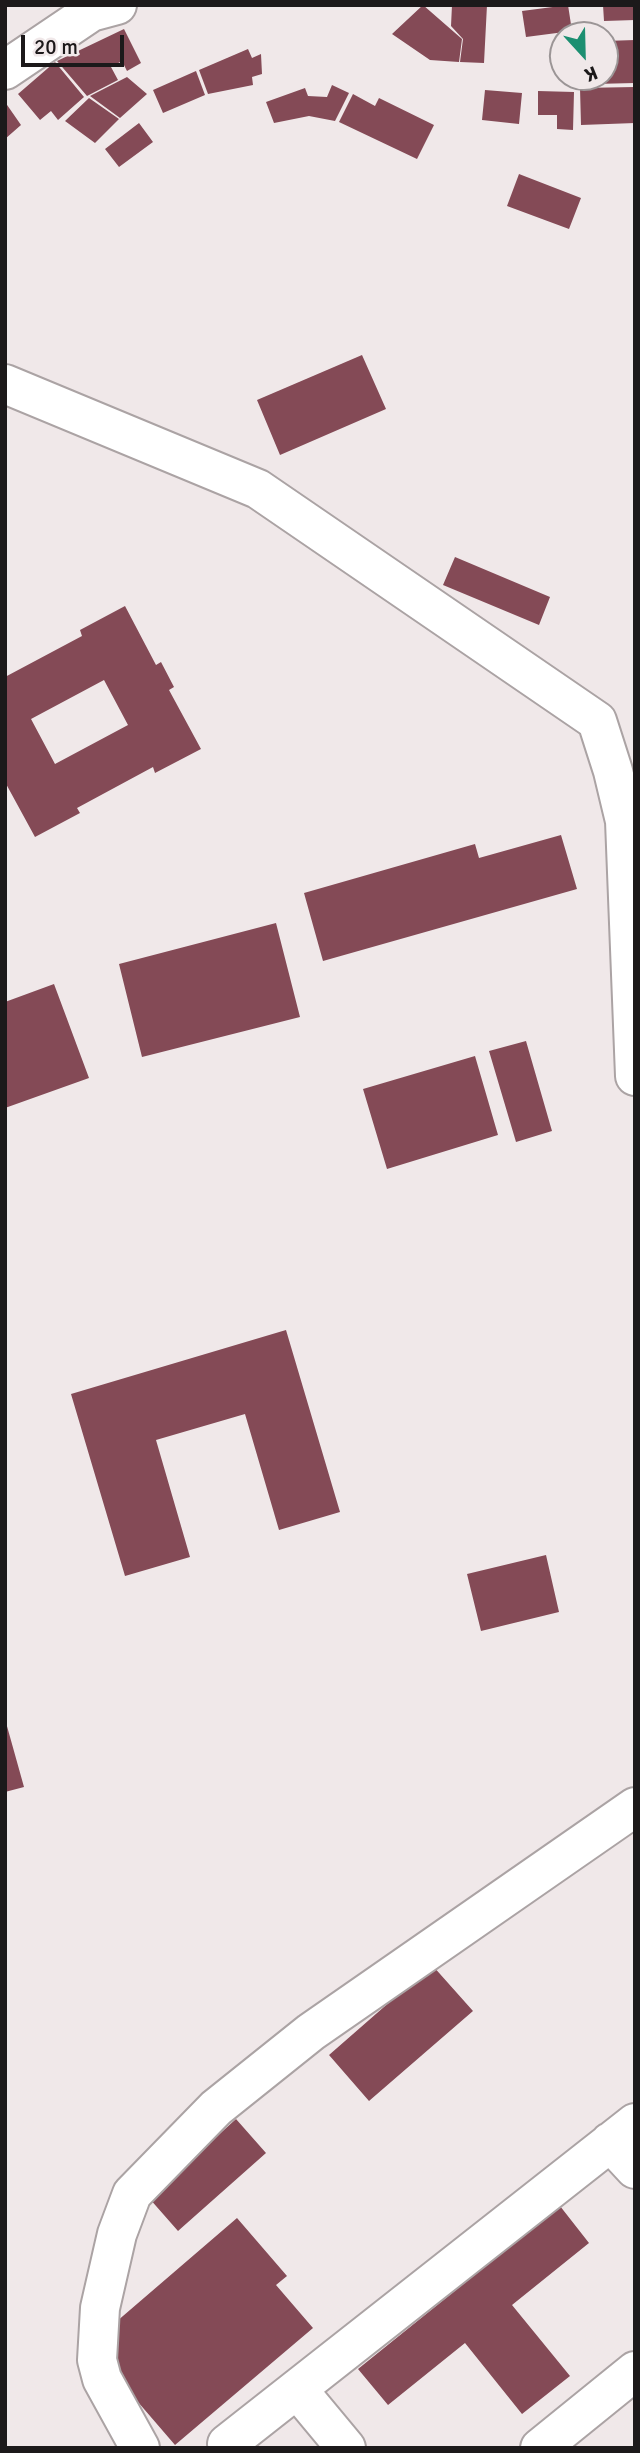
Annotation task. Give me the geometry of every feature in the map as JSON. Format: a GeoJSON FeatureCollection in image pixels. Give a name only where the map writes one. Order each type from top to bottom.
{"type":"FeatureCollection","features":[{"type":"Feature","properties":{"kind":"street"},"geometry":{"type":"LineString","coordinates":[[5,71],[97,7]]}},
{"type":"Feature","properties":{"kind":"street"},"geometry":{"type":"LineString","coordinates":[[5,384],[258,489],[597,721],[625,821],[635,1076]]}},
{"type":"Feature","properties":{"kind":"street"},"geometry":{"type":"LineString","coordinates":[[140,2448],[102,2379],[97,2360],[100,2308],[117,2234],[132,2194],[216,2108],[311,2032],[635,1807]]}},
{"type":"Feature","properties":{"kind":"street"},"geometry":{"type":"LineString","coordinates":[[229,2448],[227,2444],[297,2389],[627,2145]]}},
{"type":"Feature","properties":{"kind":"street"},"geometry":{"type":"LineString","coordinates":[[540,2448],[635,2371]]}},
{"type":"Feature","properties":{"kind":"street"},"geometry":{"type":"LineString","coordinates":[[297,2389],[346,2448]]}},
{"type":"Feature","properties":{"kind":"building"},"geometry":{"type":"Polygon","coordinates":[[[423,5],[462,39],[459,62],[430,60],[392,34],[423,5]]]}},
{"type":"Feature","properties":{"kind":"building"},"geometry":{"type":"Polygon","coordinates":[[[452,5],[487,5],[484,63],[460,62],[463,39],[451,26],[452,5]]]}},
{"type":"Feature","properties":{"kind":"building"},"geometry":{"type":"Polygon","coordinates":[[[568,5],[570,21],[549,21],[549,34],[526,37],[522,11],[568,5]]]}},
{"type":"Feature","properties":{"kind":"building"},"geometry":{"type":"Polygon","coordinates":[[[603,5],[635,5],[635,20],[604,21],[603,5]]]}},
{"type":"Feature","properties":{"kind":"building"},"geometry":{"type":"Polygon","coordinates":[[[124,29],[141,63],[127,71],[122,61],[111,67],[118,80],[87,96],[57,61],[124,29]]]}},
{"type":"Feature","properties":{"kind":"building"},"geometry":{"type":"Polygon","coordinates":[[[635,40],[635,83],[619,83],[619,41],[635,40]]]}},
{"type":"Feature","properties":{"kind":"building"},"geometry":{"type":"Polygon","coordinates":[[[248,49],[252,58],[261,54],[262,74],[252,77],[253,85],[208,94],[199,70],[248,49]]]}},
{"type":"Feature","properties":{"kind":"building"},"geometry":{"type":"Polygon","coordinates":[[[55,62],[84,97],[58,120],[51,111],[40,120],[18,94],[55,62]]]}},
{"type":"Feature","properties":{"kind":"building"},"geometry":{"type":"Polygon","coordinates":[[[196,71],[205,95],[163,113],[153,90],[196,71]]]}},
{"type":"Feature","properties":{"kind":"building"},"geometry":{"type":"Polygon","coordinates":[[[127,77],[147,94],[120,118],[90,96],[127,77]]]}},
{"type":"Feature","properties":{"kind":"building"},"geometry":{"type":"Polygon","coordinates":[[[332,85],[349,93],[335,121],[309,116],[274,123],[266,102],[305,88],[308,96],[327,97],[332,85]]]}},
{"type":"Feature","properties":{"kind":"building"},"geometry":{"type":"Polygon","coordinates":[[[619,87],[635,87],[635,123],[581,125],[580,91],[619,91],[619,87]]]}},
{"type":"Feature","properties":{"kind":"building"},"geometry":{"type":"Polygon","coordinates":[[[485,90],[522,93],[519,124],[482,120],[485,90]]]}},
{"type":"Feature","properties":{"kind":"building"},"geometry":{"type":"Polygon","coordinates":[[[538,91],[574,92],[573,130],[557,129],[557,115],[538,115],[538,91]]]}},
{"type":"Feature","properties":{"kind":"building"},"geometry":{"type":"Polygon","coordinates":[[[353,94],[375,106],[379,98],[434,125],[417,159],[339,122],[353,94]]]}},
{"type":"Feature","properties":{"kind":"building"},"geometry":{"type":"Polygon","coordinates":[[[89,98],[119,119],[95,143],[65,121],[89,98]]]}},
{"type":"Feature","properties":{"kind":"building"},"geometry":{"type":"Polygon","coordinates":[[[5,102],[21,125],[5,139],[5,102]]]}},
{"type":"Feature","properties":{"kind":"building"},"geometry":{"type":"Polygon","coordinates":[[[139,123],[153,142],[119,167],[105,149],[139,123]]]}},
{"type":"Feature","properties":{"kind":"building"},"geometry":{"type":"Polygon","coordinates":[[[519,174],[581,198],[569,229],[507,206],[519,174]]]}},
{"type":"Feature","properties":{"kind":"building"},"geometry":{"type":"Polygon","coordinates":[[[362,355],[386,409],[280,455],[257,400],[362,355]]]}},
{"type":"Feature","properties":{"kind":"building"},"geometry":{"type":"Polygon","coordinates":[[[455,557],[550,597],[539,625],[443,585],[455,557]]]}},
{"type":"Feature","properties":{"kind":"building"},"geometry":{"type":"Polygon","coordinates":[[[125,606],[156,665],[161,662],[174,687],[169,690],[201,749],[155,773],[153,767],[77,808],[80,813],[35,837],[5,782],[5,677],[82,636],[80,630],[125,606]],[[104,680],[31,719],[55,764],[128,725],[104,680]]]}},
{"type":"Feature","properties":{"kind":"building"},"geometry":{"type":"Polygon","coordinates":[[[561,835],[577,889],[323,961],[304,893],[475,844],[479,858],[561,835]]]}},
{"type":"Feature","properties":{"kind":"building"},"geometry":{"type":"Polygon","coordinates":[[[276,923],[300,1017],[142,1057],[119,964],[276,923]]]}},
{"type":"Feature","properties":{"kind":"building"},"geometry":{"type":"Polygon","coordinates":[[[54,984],[89,1078],[5,1108],[5,1002],[54,984]]]}},
{"type":"Feature","properties":{"kind":"building"},"geometry":{"type":"Polygon","coordinates":[[[526,1041],[552,1131],[516,1142],[489,1051],[526,1041]]]}},
{"type":"Feature","properties":{"kind":"building"},"geometry":{"type":"Polygon","coordinates":[[[475,1056],[498,1135],[387,1169],[363,1089],[475,1056]]]}},
{"type":"Feature","properties":{"kind":"building"},"geometry":{"type":"Polygon","coordinates":[[[286,1330],[340,1512],[279,1530],[245,1414],[156,1440],[190,1557],[125,1576],[71,1394],[286,1330]]]}},
{"type":"Feature","properties":{"kind":"building"},"geometry":{"type":"Polygon","coordinates":[[[546,1555],[559,1612],[481,1631],[467,1574],[546,1555]]]}},
{"type":"Feature","properties":{"kind":"building"},"geometry":{"type":"Polygon","coordinates":[[[5,1719],[24,1787],[5,1792],[5,1719]]]}},
{"type":"Feature","properties":{"kind":"building"},"geometry":{"type":"Polygon","coordinates":[[[432,1965],[473,2011],[369,2101],[329,2055],[432,1965]]]}},
{"type":"Feature","properties":{"kind":"building"},"geometry":{"type":"Polygon","coordinates":[[[236,2119],[266,2153],[178,2231],[149,2198],[236,2119]]]}},
{"type":"Feature","properties":{"kind":"building"},"geometry":{"type":"Polygon","coordinates":[[[560,2206],[589,2243],[512,2305],[570,2376],[522,2414],[465,2343],[388,2405],[358,2369],[560,2206]]]}},
{"type":"Feature","properties":{"kind":"building"},"geometry":{"type":"Polygon","coordinates":[[[237,2218],[287,2276],[276,2285],[313,2328],[175,2445],[113,2373],[116,2322],[237,2218]]]}}]}
